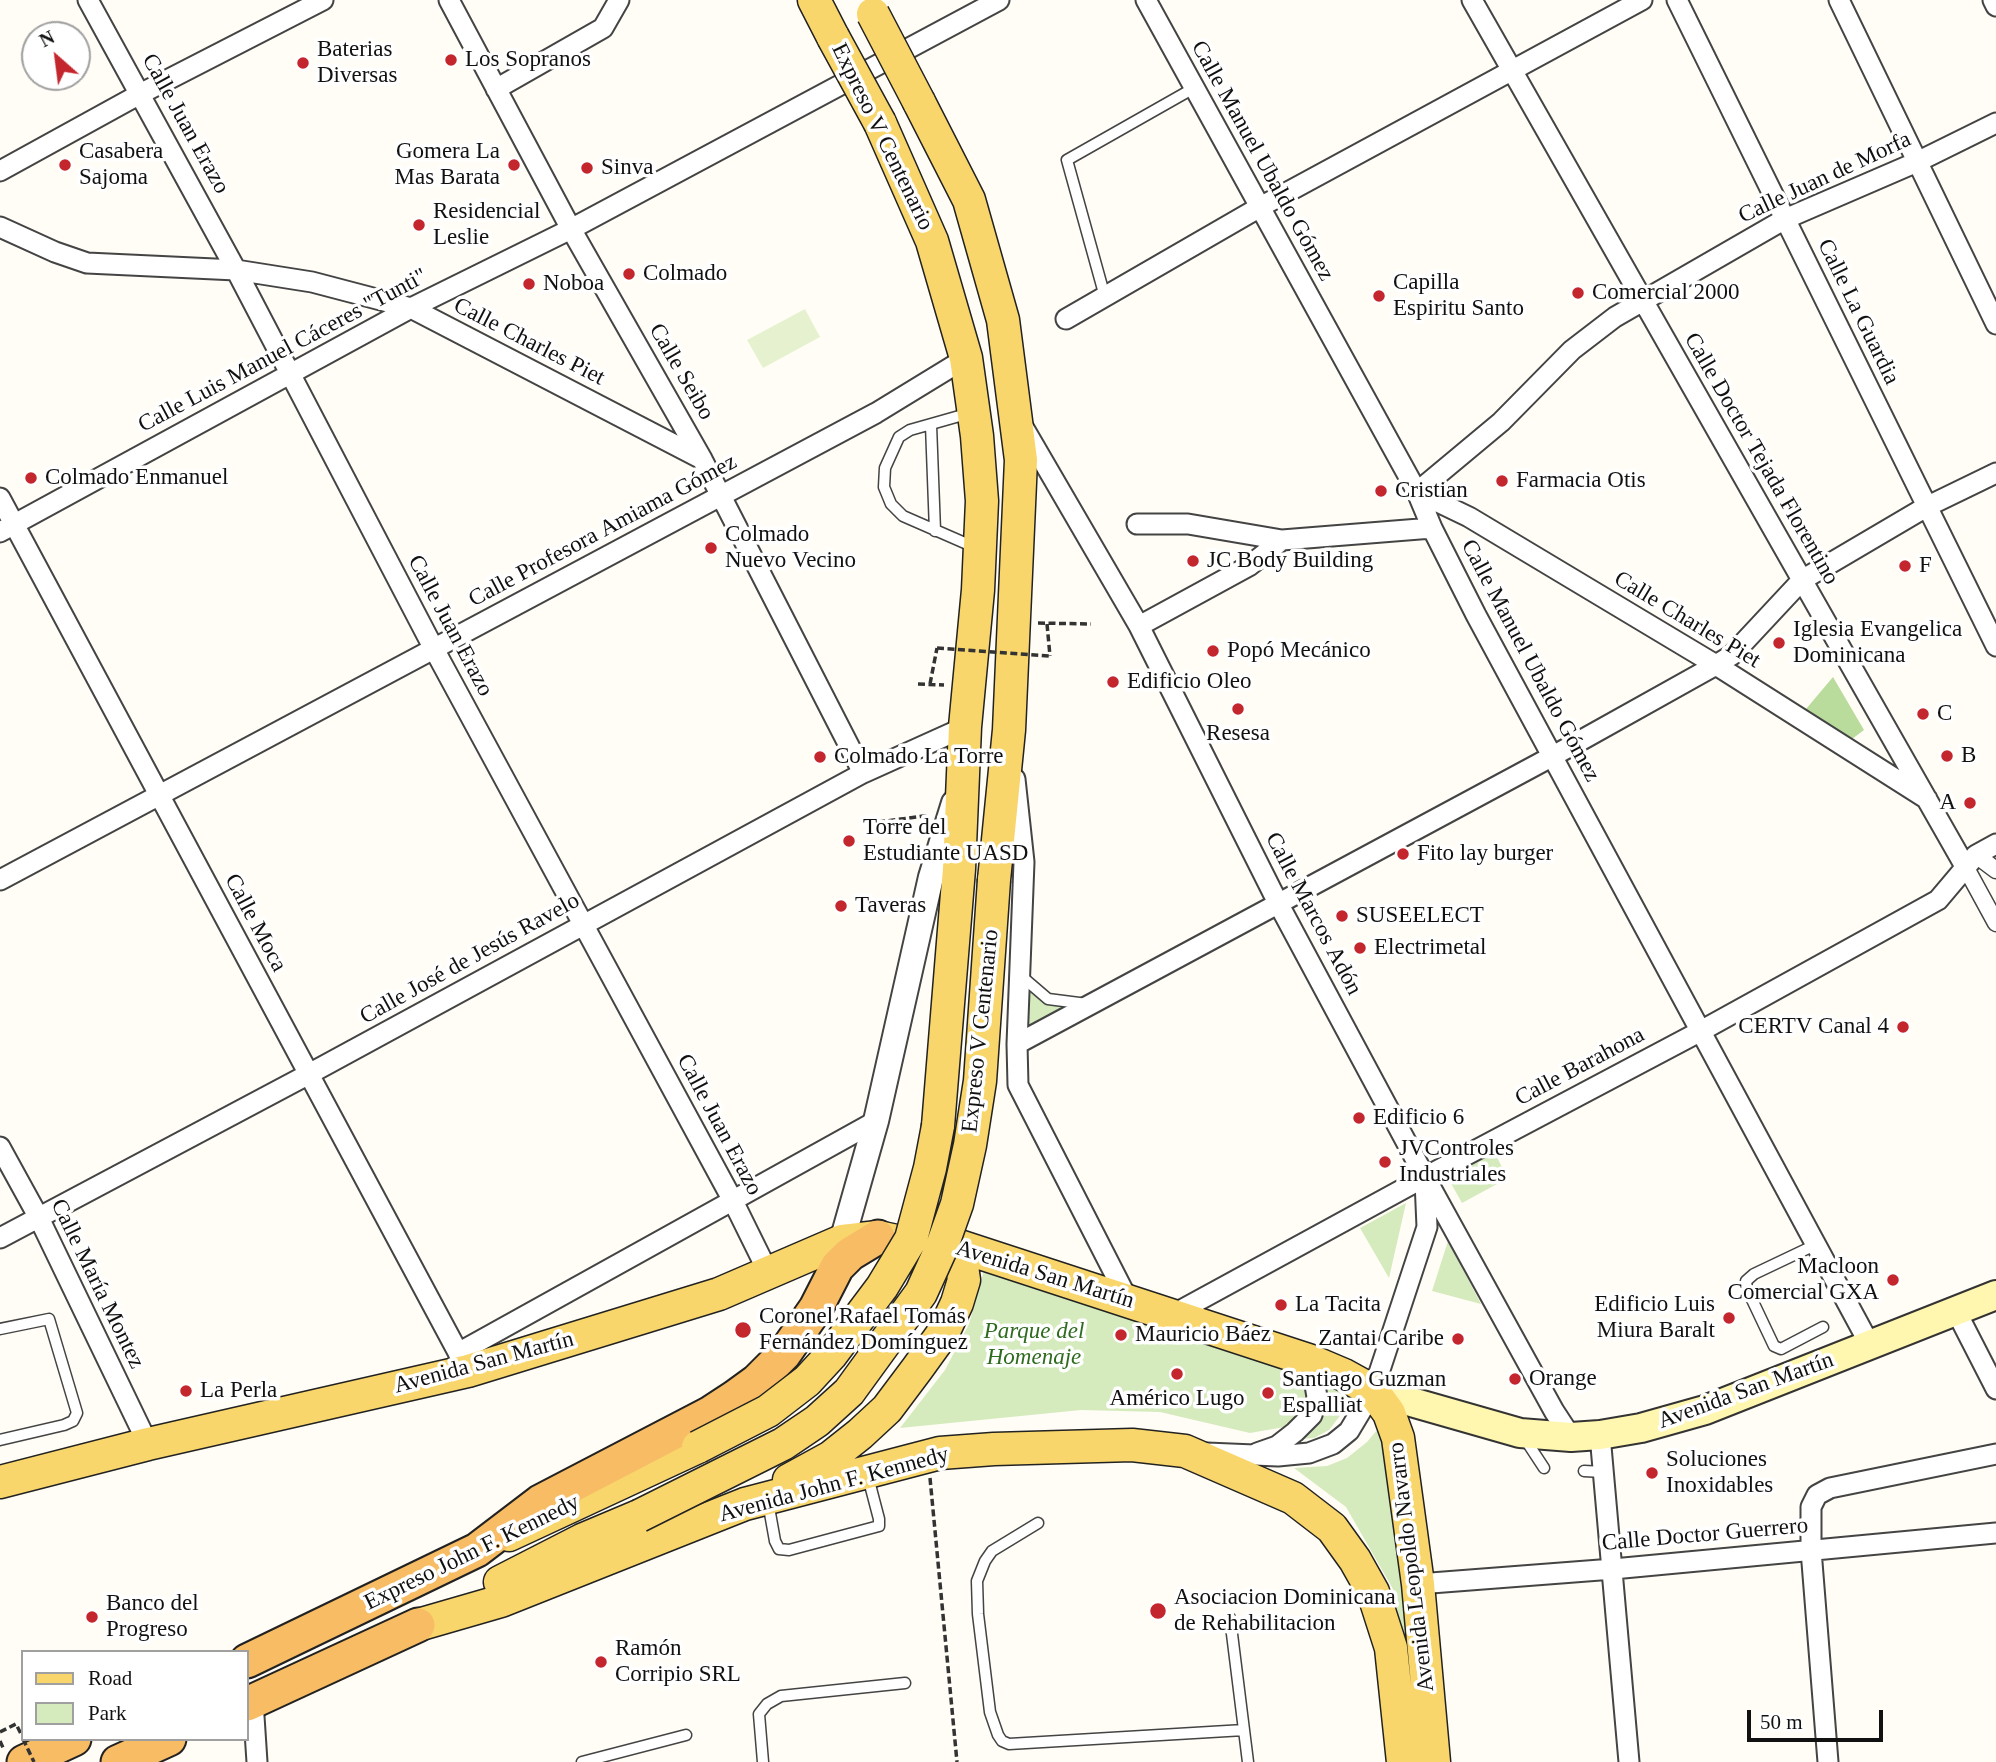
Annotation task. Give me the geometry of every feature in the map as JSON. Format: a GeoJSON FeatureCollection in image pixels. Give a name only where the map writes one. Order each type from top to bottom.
{"type":"FeatureCollection","features":[{"type":"Feature","properties":{"kind":"highway"},"geometry":{"type":"LineString","coordinates":[[477,1550],[540,1502],[709,1414],[757,1381],[785,1354],[816,1308],[837,1267],[850,1254],[878,1237]]}},
{"type":"Feature","properties":{"kind":"highway","name":"Expreso John F. Kennedy"},"geometry":{"type":"LineString","coordinates":[[248,1661],[477,1550]]}},
{"type":"Feature","properties":{"kind":"highway","name":"Expreso John F. Kennedy"},"geometry":{"type":"LineString","coordinates":[[250,1702],[418,1625]]}},
{"type":"Feature","properties":{"kind":"highway"},"geometry":{"type":"LineString","coordinates":[[24,1762],[70,1741]]}},
{"type":"Feature","properties":{"kind":"highway"},"geometry":{"type":"LineString","coordinates":[[118,1762],[165,1741]]}},
{"type":"Feature","properties":{"kind":"main road","name":"Expreso V Centenario"},"geometry":{"type":"LineString","coordinates":[[698,1447],[768,1411],[807,1381],[831,1355],[882,1287],[911,1239],[938,1126],[959,869],[965,727],[982,501],[966,358],[932,240],[880,123],[814,0]]}},
{"type":"Feature","properties":{"kind":"main road","name":"Expreso V Centenario"},"geometry":{"type":"LineString","coordinates":[[639,1516],[783,1444],[817,1421],[849,1392],[922,1293],[942,1249],[957,1204],[980,1081],[994,880],[1009,730],[1021,460],[1003,320],[969,200],[869,7]]}},
{"type":"Feature","properties":{"kind":"main road","name":"Avenida San Martín"},"geometry":{"type":"LineString","coordinates":[[0,1482],[719,1294],[842,1241],[878,1237],[901,1242],[959,1246],[1311,1361],[1345,1375],[1373,1391],[1520,1433],[1571,1437],[1640,1428],[1705,1410],[1996,1295]]}},
{"type":"Feature","properties":{"kind":"main road"},"geometry":{"type":"LineString","coordinates":[[756,1501],[831,1457],[887,1409],[943,1333],[957,1303],[964,1280],[959,1246]]}},
{"type":"Feature","properties":{"kind":"main road","name":"Avenida Leopoldo Navarro"},"geometry":{"type":"LineString","coordinates":[[1373,1391],[1388,1413],[1398,1438],[1418,1584],[1434,1762]]}},
{"type":"Feature","properties":{"kind":"main road","name":"Avenida John F. Kennedy"},"geometry":{"type":"LineString","coordinates":[[418,1625],[501,1601],[756,1501],[940,1453],[1132,1445],[1185,1451]]}},
{"type":"Feature","properties":{"kind":"main road","name":"Expreso John F. Kennedy"},"geometry":{"type":"LineString","coordinates":[[477,1550],[698,1447]]}},
{"type":"Feature","properties":{"kind":"main road","name":"Avenida Leopoldo Navarro"},"geometry":{"type":"LineString","coordinates":[[1185,1451],[1293,1498],[1332,1528],[1355,1560],[1373,1592],[1391,1648],[1403,1762]]}},
{"type":"Feature","properties":{"kind":"main road","name":"Expreso John F. Kennedy"},"geometry":{"type":"LineString","coordinates":[[418,1625],[582,1540],[639,1516]]}},
{"type":"Feature","properties":{"kind":"street","name":"Calle Juan Erazo"},"geometry":{"type":"LineString","coordinates":[[88,0],[236,270],[434,649],[732,1199],[769,1274]]}},
{"type":"Feature","properties":{"kind":"street"},"geometry":{"type":"LineString","coordinates":[[0,171],[140,94],[323,0]]}},
{"type":"Feature","properties":{"kind":"street","name":"Calle Seibo"},"geometry":{"type":"LineString","coordinates":[[449,0],[571,229],[702,459],[863,773]]}},
{"type":"Feature","properties":{"kind":"street"},"geometry":{"type":"LineString","coordinates":[[496,89],[603,28],[619,0]]}},
{"type":"Feature","properties":{"kind":"street","name":"Calle Luis Manuel Cáceres \"Tunti\""},"geometry":{"type":"LineString","coordinates":[[7,528],[411,309],[571,229],[999,0]]}},
{"type":"Feature","properties":{"kind":"street","name":"Calle Manuel Ubaldo Gómez"},"geometry":{"type":"LineString","coordinates":[[1146,0],[1417,492],[1476,615],[1870,1345]]}},
{"type":"Feature","properties":{"kind":"street","name":"Calle Doctor Tejada Florentino"},"geometry":{"type":"LineString","coordinates":[[1472,0],[1927,799],[1971,862]]}},
{"type":"Feature","properties":{"kind":"street"},"geometry":{"type":"LineString","coordinates":[[1066,319],[1260,207],[1642,0]]}},
{"type":"Feature","properties":{"kind":"street","name":"Calle La Guardia"},"geometry":{"type":"LineString","coordinates":[[1677,0],[1996,646]]}},
{"type":"Feature","properties":{"kind":"street"},"geometry":{"type":"LineString","coordinates":[[1839,0],[1996,324]]}},
{"type":"Feature","properties":{"kind":"street"},"geometry":{"type":"LineString","coordinates":[[1993,0],[1996,6]]}},
{"type":"Feature","properties":{"kind":"street","name":"Calle Juan de Morfa"},"geometry":{"type":"LineString","coordinates":[[1417,492],[1501,422],[1572,350],[1615,317],[1785,219],[1917,162],[1996,123]]}},
{"type":"Feature","properties":{"kind":"street","name":"Calle Charles Piet"},"geometry":{"type":"LineString","coordinates":[[0,228],[55,253],[87,263],[236,270],[312,282],[411,309],[702,459]]}},
{"type":"Feature","properties":{"kind":"street","name":"Calle Profesora Amiama Gómez"},"geometry":{"type":"LineString","coordinates":[[0,880],[876,413],[966,358]]}},
{"type":"Feature","properties":{"kind":"street","name":"Calle Marcos Adón"},"geometry":{"type":"LineString","coordinates":[[1014,412],[1139,626],[1278,903],[1425,1177],[1571,1437]]}},
{"type":"Feature","properties":{"kind":"street"},"geometry":{"type":"LineString","coordinates":[[1017,1044],[1553,756],[1716,665],[1732,655],[1802,580],[1926,507],[1996,473]]}},
{"type":"Feature","properties":{"kind":"street","name":"Calle Charles Piet"},"geometry":{"type":"LineString","coordinates":[[1417,492],[1469,517],[1716,665],[1927,799]]}},
{"type":"Feature","properties":{"kind":"street","name":"Calle Moca"},"geometry":{"type":"LineString","coordinates":[[0,498],[7,528],[159,795],[463,1362]]}},
{"type":"Feature","properties":{"kind":"street"},"geometry":{"type":"LineString","coordinates":[[1137,524],[1188,523],[1282,540],[1432,528]]}},
{"type":"Feature","properties":{"kind":"street"},"geometry":{"type":"LineString","coordinates":[[1139,626],[1249,566],[1282,540]]}},
{"type":"Feature","properties":{"kind":"street","name":"Calle José de Jesús Ravelo"},"geometry":{"type":"LineString","coordinates":[[0,1238],[309,1074],[863,773],[965,727]]}},
{"type":"Feature","properties":{"kind":"street","name":"Expreso V Centenario"},"geometry":{"type":"LineString","coordinates":[[1009,730],[1024,862],[1017,1044],[1018,1085],[1128,1300]]}},
{"type":"Feature","properties":{"kind":"street","name":"Expreso V Centenario"},"geometry":{"type":"LineString","coordinates":[[842,1241],[876,1121],[931,877],[963,776]]}},
{"type":"Feature","properties":{"kind":"street","name":"Calle Barahona"},"geometry":{"type":"LineString","coordinates":[[1172,1315],[1699,1032],[1938,900],[1971,862],[1996,845]]}},
{"type":"Feature","properties":{"kind":"street"},"geometry":{"type":"LineString","coordinates":[[1971,862],[1996,870]]}},
{"type":"Feature","properties":{"kind":"street"},"geometry":{"type":"LineString","coordinates":[[1971,862],[1996,923]]}},
{"type":"Feature","properties":{"kind":"street"},"geometry":{"type":"LineString","coordinates":[[463,1362],[732,1199],[876,1121]]}},
{"type":"Feature","properties":{"kind":"street","name":"Calle María Montez"},"geometry":{"type":"LineString","coordinates":[[0,1147],[39,1218],[148,1444]]}},
{"type":"Feature","properties":{"kind":"street"},"geometry":{"type":"LineString","coordinates":[[1185,1451],[1250,1456],[1309,1453],[1334,1444],[1349,1431],[1373,1391],[1427,1227],[1425,1177]]}},
{"type":"Feature","properties":{"kind":"street"},"geometry":{"type":"LineString","coordinates":[[1956,1311],[1996,1389]]}},
{"type":"Feature","properties":{"kind":"street"},"geometry":{"type":"LineString","coordinates":[[1250,1456],[1277,1446],[1312,1415],[1317,1397],[1311,1361]]}},
{"type":"Feature","properties":{"kind":"street"},"geometry":{"type":"LineString","coordinates":[[1600,1435],[1594,1472],[1613,1569],[1629,1762]]}},
{"type":"Feature","properties":{"kind":"street","name":"Calle Doctor Guerrero"},"geometry":{"type":"LineString","coordinates":[[1811,1550],[1811,1507],[1817,1495],[1830,1488],[1996,1454]]}},
{"type":"Feature","properties":{"kind":"street","name":"Calle Doctor Guerrero"},"geometry":{"type":"LineString","coordinates":[[1418,1584],[1613,1569],[1996,1533]]}},
{"type":"Feature","properties":{"kind":"street"},"geometry":{"type":"LineString","coordinates":[[1811,1550],[1828,1762]]}},
{"type":"Feature","properties":{"kind":"street"},"geometry":{"type":"LineString","coordinates":[[250,1702],[257,1762]]}},
{"type":"Feature","properties":{"kind":"lane"},"geometry":{"type":"LineString","coordinates":[[1105,297],[1067,160],[1194,88]]}},
{"type":"Feature","properties":{"kind":"lane"},"geometry":{"type":"LineString","coordinates":[[974,412],[910,430],[900,437],[885,468],[884,488],[891,504],[903,516],[980,550]]}},
{"type":"Feature","properties":{"kind":"lane"},"geometry":{"type":"LineString","coordinates":[[931,425],[935,531]]}},
{"type":"Feature","properties":{"kind":"lane"},"geometry":{"type":"LineString","coordinates":[[1020,975],[1048,999],[1091,1004]]}},
{"type":"Feature","properties":{"kind":"lane"},"geometry":{"type":"LineString","coordinates":[[1815,1245],[1754,1274],[1746,1281],[1747,1289],[1774,1346],[1781,1349],[1823,1327]]}},
{"type":"Feature","properties":{"kind":"lane"},"geometry":{"type":"LineString","coordinates":[[0,1329],[48,1319],[77,1413],[73,1421],[64,1425],[0,1440]]}},
{"type":"Feature","properties":{"kind":"lane"},"geometry":{"type":"LineString","coordinates":[[1520,1433],[1544,1468]]}},
{"type":"Feature","properties":{"kind":"lane"},"geometry":{"type":"LineString","coordinates":[[756,1501],[779,1549],[789,1550],[868,1530],[879,1526],[879,1519],[866,1472]]}},
{"type":"Feature","properties":{"kind":"lane"},"geometry":{"type":"LineString","coordinates":[[1038,1522],[992,1551],[977,1581],[978,1614],[990,1712],[1002,1741],[1009,1744],[1244,1730]]}},
{"type":"Feature","properties":{"kind":"lane"},"geometry":{"type":"LineString","coordinates":[[1230,1618],[1248,1762]]}},
{"type":"Feature","properties":{"kind":"lane"},"geometry":{"type":"LineString","coordinates":[[763,1762],[758,1714],[780,1696],[905,1683]]}},
{"type":"Feature","properties":{"kind":"lane"},"geometry":{"type":"LineString","coordinates":[[582,1762],[686,1735]]}},
{"type":"Feature","properties":{"kind":"path"},"geometry":{"type":"LineString","coordinates":[[1014,623],[1091,624]]}},
{"type":"Feature","properties":{"kind":"path"},"geometry":{"type":"LineString","coordinates":[[930,684],[937,648],[1050,656],[1047,624]]}},
{"type":"Feature","properties":{"kind":"path"},"geometry":{"type":"LineString","coordinates":[[878,822],[925,816],[948,822]]}},
{"type":"Feature","properties":{"kind":"path"},"geometry":{"type":"LineString","coordinates":[[928,1457],[957,1762]]}},
{"type":"Feature","properties":{"kind":"path"},"geometry":{"type":"LineString","coordinates":[[0,1732],[16,1724],[21,1735]]}},
{"type":"Feature","properties":{"kind":"path"},"geometry":{"type":"LineString","coordinates":[[24,1741],[33,1762]]}},
{"type":"Feature","properties":{"kind":"green space"},"geometry":{"type":"Polygon","coordinates":[[[805,309],[820,337],[763,368],[747,340],[805,309]]]}},
{"type":"Feature","properties":{"kind":"green space"},"geometry":{"type":"Polygon","coordinates":[[[1833,677],[1864,730],[1852,739],[1806,709],[1833,677]]]}},
{"type":"Feature","properties":{"kind":"green space"},"geometry":{"type":"Polygon","coordinates":[[[1026,988],[1047,1004],[1075,1007],[1023,1033],[1026,988]]]}},
{"type":"Feature","properties":{"kind":"green space"},"geometry":{"type":"Polygon","coordinates":[[[1494,1152],[1508,1178],[1462,1203],[1448,1178],[1494,1152]]]}},
{"type":"Feature","properties":{"kind":"green space"},"geometry":{"type":"Polygon","coordinates":[[[1406,1203],[1389,1278],[1360,1228],[1406,1203]]]}},
{"type":"Feature","properties":{"kind":"green space"},"geometry":{"type":"Polygon","coordinates":[[[1448,1241],[1481,1304],[1432,1291],[1448,1241]]]}},
{"type":"Feature","properties":{"kind":"green space","name":"Parque del Homenaje"},"geometry":{"type":"Polygon","coordinates":[[[988,1256],[1298,1363],[1308,1381],[1305,1406],[1290,1426],[1250,1433],[1160,1412],[1081,1410],[900,1428],[945,1370],[969,1324],[988,1256]]]}},
{"type":"Feature","properties":{"kind":"green space"},"geometry":{"type":"Polygon","coordinates":[[[1329,1378],[1354,1386],[1346,1408],[1329,1430],[1314,1438],[1299,1439],[1323,1418],[1329,1378]]]}},
{"type":"Feature","properties":{"kind":"green space"},"geometry":{"type":"Polygon","coordinates":[[[1383,1423],[1435,1762],[1411,1762],[1393,1589],[1346,1507],[1294,1468],[1327,1466],[1347,1458],[1367,1442],[1383,1423]]]}},
{"type":"Feature","properties":{"kind":"place","name":"Los Sopranos"},"geometry":{"type":"Point","coordinates":[451,60]}},
{"type":"Feature","properties":{"kind":"place","name":"Baterias Diversas"},"geometry":{"type":"Point","coordinates":[303,63]}},
{"type":"Feature","properties":{"kind":"place","name":"Casabera Sajoma"},"geometry":{"type":"Point","coordinates":[65,165]}},
{"type":"Feature","properties":{"kind":"place","name":"Gomera La Mas Barata"},"geometry":{"type":"Point","coordinates":[514,165]}},
{"type":"Feature","properties":{"kind":"place","name":"Sinva"},"geometry":{"type":"Point","coordinates":[587,168]}},
{"type":"Feature","properties":{"kind":"place","name":"Residencial Leslie"},"geometry":{"type":"Point","coordinates":[419,225]}},
{"type":"Feature","properties":{"kind":"place","name":"Colmado"},"geometry":{"type":"Point","coordinates":[629,274]}},
{"type":"Feature","properties":{"kind":"place","name":"Noboa"},"geometry":{"type":"Point","coordinates":[529,284]}},
{"type":"Feature","properties":{"kind":"place","name":"Comercial 2000"},"geometry":{"type":"Point","coordinates":[1578,293]}},
{"type":"Feature","properties":{"kind":"place","name":"Capilla Espiritu Santo"},"geometry":{"type":"Point","coordinates":[1379,296]}},
{"type":"Feature","properties":{"kind":"place","name":"Colmado Enmanuel"},"geometry":{"type":"Point","coordinates":[31,478]}},
{"type":"Feature","properties":{"kind":"place","name":"Farmacia Otis"},"geometry":{"type":"Point","coordinates":[1502,481]}},
{"type":"Feature","properties":{"kind":"place","name":"Cristian"},"geometry":{"type":"Point","coordinates":[1381,491]}},
{"type":"Feature","properties":{"kind":"place","name":"Colmado Nuevo Vecino"},"geometry":{"type":"Point","coordinates":[711,548]}},
{"type":"Feature","properties":{"kind":"place","name":"JC Body Building"},"geometry":{"type":"Point","coordinates":[1193,561]}},
{"type":"Feature","properties":{"kind":"place","name":"F"},"geometry":{"type":"Point","coordinates":[1905,566]}},
{"type":"Feature","properties":{"kind":"place","name":"Iglesia Evangelica Dominicana"},"geometry":{"type":"Point","coordinates":[1779,643]}},
{"type":"Feature","properties":{"kind":"place","name":"Popó Mecánico"},"geometry":{"type":"Point","coordinates":[1213,651]}},
{"type":"Feature","properties":{"kind":"place","name":"Edificio Oleo"},"geometry":{"type":"Point","coordinates":[1113,682]}},
{"type":"Feature","properties":{"kind":"place","name":"Resesa"},"geometry":{"type":"Point","coordinates":[1238,709]}},
{"type":"Feature","properties":{"kind":"place","name":"C"},"geometry":{"type":"Point","coordinates":[1923,714]}},
{"type":"Feature","properties":{"kind":"place","name":"B"},"geometry":{"type":"Point","coordinates":[1947,756]}},
{"type":"Feature","properties":{"kind":"place","name":"Colmado La Torre"},"geometry":{"type":"Point","coordinates":[820,757]}},
{"type":"Feature","properties":{"kind":"place","name":"A"},"geometry":{"type":"Point","coordinates":[1970,803]}},
{"type":"Feature","properties":{"kind":"place","name":"Torre del Estudiante UASD"},"geometry":{"type":"Point","coordinates":[849,841]}},
{"type":"Feature","properties":{"kind":"place","name":"Fito lay burger"},"geometry":{"type":"Point","coordinates":[1403,854]}},
{"type":"Feature","properties":{"kind":"place","name":"Taveras"},"geometry":{"type":"Point","coordinates":[841,906]}},
{"type":"Feature","properties":{"kind":"place","name":"SUSEELECT"},"geometry":{"type":"Point","coordinates":[1342,916]}},
{"type":"Feature","properties":{"kind":"place","name":"Electrimetal"},"geometry":{"type":"Point","coordinates":[1360,948]}},
{"type":"Feature","properties":{"kind":"place","name":"CERTV Canal 4"},"geometry":{"type":"Point","coordinates":[1903,1027]}},
{"type":"Feature","properties":{"kind":"place","name":"Edificio 6"},"geometry":{"type":"Point","coordinates":[1359,1118]}},
{"type":"Feature","properties":{"kind":"place","name":"JVControles Industriales"},"geometry":{"type":"Point","coordinates":[1385,1162]}},
{"type":"Feature","properties":{"kind":"place","name":"Macloon Comercial GXA"},"geometry":{"type":"Point","coordinates":[1893,1280]}},
{"type":"Feature","properties":{"kind":"place","name":"La Tacita"},"geometry":{"type":"Point","coordinates":[1281,1305]}},
{"type":"Feature","properties":{"kind":"place","name":"Edificio Luis Miura Baralt"},"geometry":{"type":"Point","coordinates":[1729,1318]}},
{"type":"Feature","properties":{"kind":"place","name":"Coronel Rafael Tomás Fernández Domínguez"},"geometry":{"type":"Point","coordinates":[743,1330]}},
{"type":"Feature","properties":{"kind":"place","name":"Mauricio Báez"},"geometry":{"type":"Point","coordinates":[1121,1335]}},
{"type":"Feature","properties":{"kind":"place","name":"Zantai Caribe"},"geometry":{"type":"Point","coordinates":[1458,1339]}},
{"type":"Feature","properties":{"kind":"place","name":"Américo Lugo"},"geometry":{"type":"Point","coordinates":[1177,1374]}},
{"type":"Feature","properties":{"kind":"place","name":"Orange"},"geometry":{"type":"Point","coordinates":[1515,1379]}},
{"type":"Feature","properties":{"kind":"place","name":"La Perla"},"geometry":{"type":"Point","coordinates":[186,1391]}},
{"type":"Feature","properties":{"kind":"place","name":"Santiago Guzman Espalliat"},"geometry":{"type":"Point","coordinates":[1268,1393]}},
{"type":"Feature","properties":{"kind":"place","name":"Soluciones Inoxidables"},"geometry":{"type":"Point","coordinates":[1652,1473]}},
{"type":"Feature","properties":{"kind":"place","name":"Asociacion Dominicana de Rehabilitacion"},"geometry":{"type":"Point","coordinates":[1158,1611]}},
{"type":"Feature","properties":{"kind":"place","name":"Banco del Progreso"},"geometry":{"type":"Point","coordinates":[92,1617]}},
{"type":"Feature","properties":{"kind":"place","name":"Ramón Corripio SRL"},"geometry":{"type":"Point","coordinates":[601,1662]}}]}
